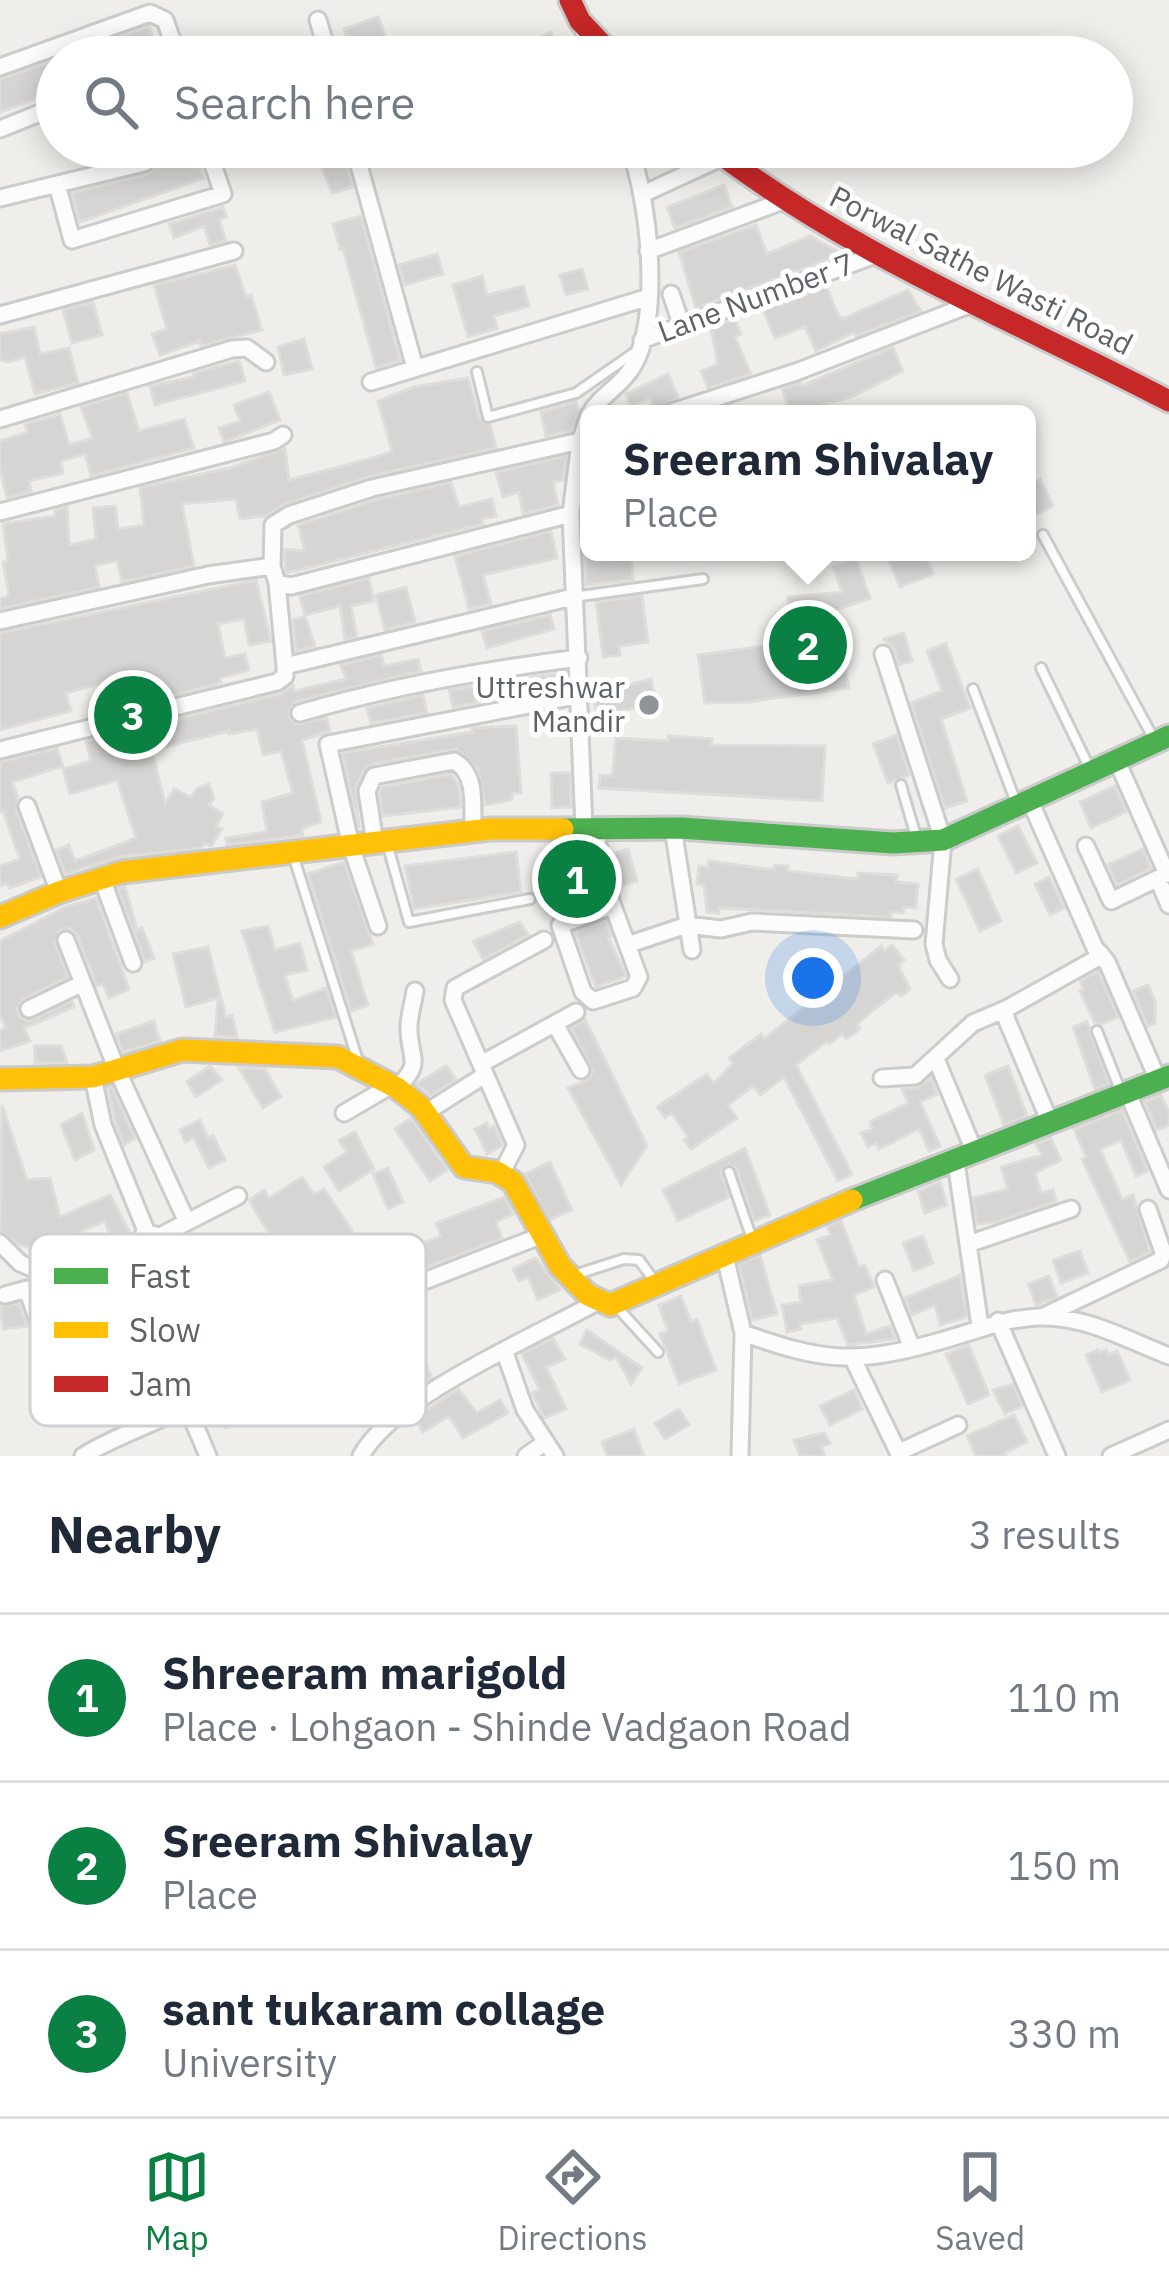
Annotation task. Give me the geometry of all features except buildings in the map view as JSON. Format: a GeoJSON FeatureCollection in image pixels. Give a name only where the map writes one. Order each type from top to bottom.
{"type":"FeatureCollection","features":[{"type":"Feature","properties":{"kind":"street"},"geometry":{"type":"LineString","coordinates":[[570,0],[586,36]]}},
{"type":"Feature","properties":{"kind":"street"},"geometry":{"type":"LineString","coordinates":[[87,36],[149,13],[165,20],[171,36]]}},
{"type":"Feature","properties":{"kind":"street"},"geometry":{"type":"LineString","coordinates":[[318,20],[323,36]]}},
{"type":"Feature","properties":{"kind":"street"},"geometry":{"type":"LineString","coordinates":[[580,21],[594,36]]}},
{"type":"Feature","properties":{"kind":"street"},"geometry":{"type":"LineString","coordinates":[[0,68],[36,55]]}},
{"type":"Feature","properties":{"kind":"street"},"geometry":{"type":"LineString","coordinates":[[0,129],[36,114]]}},
{"type":"Feature","properties":{"kind":"street"},"geometry":{"type":"LineString","coordinates":[[0,198],[123,168]]}},
{"type":"Feature","properties":{"kind":"street"},"geometry":{"type":"LineString","coordinates":[[57,184],[72,240],[223,194],[214,168]]}},
{"type":"Feature","properties":{"kind":"street"},"geometry":{"type":"LineString","coordinates":[[360,168],[415,368]]}},
{"type":"Feature","properties":{"kind":"street"},"geometry":{"type":"LineString","coordinates":[[598,405],[634,364],[649,297],[643,194],[635,168]]}},
{"type":"Feature","properties":{"kind":"street"},"geometry":{"type":"LineString","coordinates":[[643,194],[689,168]]}},
{"type":"Feature","properties":{"kind":"street","name":"Porwal Sathe Wasti Road"},"geometry":{"type":"LineString","coordinates":[[739,168],[870,256],[1169,401]]}},
{"type":"Feature","properties":{"kind":"street"},"geometry":{"type":"LineString","coordinates":[[648,251],[783,201]]}},
{"type":"Feature","properties":{"kind":"street"},"geometry":{"type":"LineString","coordinates":[[0,315],[234,250]]}},
{"type":"Feature","properties":{"kind":"street","name":"Lane Number 7"},"geometry":{"type":"LineString","coordinates":[[640,345],[870,256]]}},
{"type":"Feature","properties":{"kind":"street"},"geometry":{"type":"LineString","coordinates":[[671,294],[682,326]]}},
{"type":"Feature","properties":{"kind":"street"},"geometry":{"type":"LineString","coordinates":[[371,382],[649,297]]}},
{"type":"Feature","properties":{"kind":"street"},"geometry":{"type":"LineString","coordinates":[[694,405],[796,372],[969,305]]}},
{"type":"Feature","properties":{"kind":"street"},"geometry":{"type":"LineString","coordinates":[[0,418],[232,349],[247,348],[266,362]]}},
{"type":"Feature","properties":{"kind":"street"},"geometry":{"type":"LineString","coordinates":[[0,512],[158,474],[283,435]]}},
{"type":"Feature","properties":{"kind":"street"},"geometry":{"type":"LineString","coordinates":[[0,750],[277,682],[285,676],[273,525],[289,515],[372,488],[580,441]]}},
{"type":"Feature","properties":{"kind":"street"},"geometry":{"type":"LineString","coordinates":[[580,468],[572,514],[572,597],[589,828],[639,977],[637,985],[600,1000],[587,998],[560,926],[613,906]]}},
{"type":"Feature","properties":{"kind":"street"},"geometry":{"type":"LineString","coordinates":[[0,621],[208,575],[274,574],[290,586],[572,514]]}},
{"type":"Feature","properties":{"kind":"street"},"geometry":{"type":"LineString","coordinates":[[285,666],[572,597]]}},
{"type":"Feature","properties":{"kind":"street"},"geometry":{"type":"LineString","coordinates":[[884,654],[943,840],[934,944],[950,979]]}},
{"type":"Feature","properties":{"kind":"street"},"geometry":{"type":"LineString","coordinates":[[300,713],[451,675],[579,658]]}},
{"type":"Feature","properties":{"kind":"street"},"geometry":{"type":"LineString","coordinates":[[378,926],[351,847],[328,744],[580,695]]}},
{"type":"Feature","properties":{"kind":"street"},"geometry":{"type":"LineString","coordinates":[[0,917],[122,872],[473,831],[673,828],[943,840],[1163,739]]}},
{"type":"Feature","properties":{"kind":"street"},"geometry":{"type":"LineString","coordinates":[[381,843],[367,791],[374,776],[454,761],[471,778],[473,831]]}},
{"type":"Feature","properties":{"kind":"street"},"geometry":{"type":"LineString","coordinates":[[1086,846],[1111,901],[1167,874],[1117,761]]}},
{"type":"Feature","properties":{"kind":"street"},"geometry":{"type":"LineString","coordinates":[[426,1398],[504,1350],[606,1303],[1049,1120],[1166,1077],[1024,804]]}},
{"type":"Feature","properties":{"kind":"street"},"geometry":{"type":"LineString","coordinates":[[27,806],[59,892]]}},
{"type":"Feature","properties":{"kind":"street"},"geometry":{"type":"LineString","coordinates":[[673,828],[692,950]]}},
{"type":"Feature","properties":{"kind":"street"},"geometry":{"type":"LineString","coordinates":[[102,879],[134,963]]}},
{"type":"Feature","properties":{"kind":"street"},"geometry":{"type":"LineString","coordinates":[[1157,879],[1169,905]]}},
{"type":"Feature","properties":{"kind":"street"},"geometry":{"type":"LineString","coordinates":[[627,945],[687,925],[722,929],[752,922],[914,929]]}},
{"type":"Feature","properties":{"kind":"street"},"geometry":{"type":"LineString","coordinates":[[66,940],[187,1222]]}},
{"type":"Feature","properties":{"kind":"street"},"geometry":{"type":"LineString","coordinates":[[502,1172],[516,1145],[453,1000],[454,988],[544,940]]}},
{"type":"Feature","properties":{"kind":"street"},"geometry":{"type":"LineString","coordinates":[[882,1078],[915,1076],[973,1023],[1092,964],[1099,952]]}},
{"type":"Feature","properties":{"kind":"street"},"geometry":{"type":"LineString","coordinates":[[29,1009],[83,983]]}},
{"type":"Feature","properties":{"kind":"street"},"geometry":{"type":"LineString","coordinates":[[344,1113],[394,1086],[413,1069],[416,1057],[408,1030],[416,991]]}},
{"type":"Feature","properties":{"kind":"street"},"geometry":{"type":"LineString","coordinates":[[1006,1009],[1049,1120]]}},
{"type":"Feature","properties":{"kind":"street"},"geometry":{"type":"LineString","coordinates":[[425,1113],[576,1012]]}},
{"type":"Feature","properties":{"kind":"street"},"geometry":{"type":"LineString","coordinates":[[555,1024],[580,1070]]}},
{"type":"Feature","properties":{"kind":"street"},"geometry":{"type":"LineString","coordinates":[[0,1079],[93,1077],[182,1050],[338,1057],[394,1086],[425,1113],[464,1167],[473,1172],[502,1172],[517,1188],[539,1236],[569,1276],[606,1303]]}},
{"type":"Feature","properties":{"kind":"street"},"geometry":{"type":"LineString","coordinates":[[936,1059],[966,1157],[980,1325]]}},
{"type":"Feature","properties":{"kind":"street"},"geometry":{"type":"LineString","coordinates":[[93,1077],[103,1125],[150,1234]]}},
{"type":"Feature","properties":{"kind":"street"},"geometry":{"type":"LineString","coordinates":[[1125,1092],[1169,1190]]}},
{"type":"Feature","properties":{"kind":"street"},"geometry":{"type":"LineString","coordinates":[[164,1234],[238,1196]]}},
{"type":"Feature","properties":{"kind":"street"},"geometry":{"type":"LineString","coordinates":[[971,1243],[1071,1209]]}},
{"type":"Feature","properties":{"kind":"street"},"geometry":{"type":"LineString","coordinates":[[1042,1317],[1161,1260],[1163,1252],[1148,1209]]}},
{"type":"Feature","properties":{"kind":"street"},"geometry":{"type":"LineString","coordinates":[[144,1234],[145,1230]]}},
{"type":"Feature","properties":{"kind":"street"},"geometry":{"type":"LineString","coordinates":[[426,1280],[539,1236]]}},
{"type":"Feature","properties":{"kind":"street"},"geometry":{"type":"LineString","coordinates":[[0,1243],[30,1267]]}},
{"type":"Feature","properties":{"kind":"street"},"geometry":{"type":"LineString","coordinates":[[724,1252],[743,1333],[745,1453]]}},
{"type":"Feature","properties":{"kind":"street"},"geometry":{"type":"LineString","coordinates":[[2,1295],[16,1279],[20,1263]]}},
{"type":"Feature","properties":{"kind":"street"},"geometry":{"type":"LineString","coordinates":[[885,1280],[912,1348]]}},
{"type":"Feature","properties":{"kind":"street"},"geometry":{"type":"LineString","coordinates":[[2,1295],[27,1289],[30,1298]]}},
{"type":"Feature","properties":{"kind":"street"},"geometry":{"type":"LineString","coordinates":[[743,1333],[817,1357],[853,1359],[944,1341],[998,1321],[1042,1317],[1126,1336],[1169,1356]]}},
{"type":"Feature","properties":{"kind":"street"},"geometry":{"type":"LineString","coordinates":[[998,1321],[1057,1456]]}},
{"type":"Feature","properties":{"kind":"street"},"geometry":{"type":"LineString","coordinates":[[504,1350],[525,1410],[551,1449],[526,1456]]}},
{"type":"Feature","properties":{"kind":"street"},"geometry":{"type":"LineString","coordinates":[[853,1359],[899,1454],[958,1425]]}},
{"type":"Feature","properties":{"kind":"street"},"geometry":{"type":"LineString","coordinates":[[83,1456],[150,1426]]}},
{"type":"Feature","properties":{"kind":"street"},"geometry":{"type":"LineString","coordinates":[[195,1426],[208,1456]]}},
{"type":"Feature","properties":{"kind":"street"},"geometry":{"type":"LineString","coordinates":[[361,1456],[386,1426]]}},
{"type":"Feature","properties":{"kind":"street"},"geometry":{"type":"LineString","coordinates":[[1111,1456],[1169,1430]]}},
{"type":"Feature","properties":{"kind":"lane"},"geometry":{"type":"LineString","coordinates":[[476,372],[488,417],[577,393],[640,345]]}},
{"type":"Feature","properties":{"kind":"lane"},"geometry":{"type":"LineString","coordinates":[[1042,535],[1163,739]]}},
{"type":"Feature","properties":{"kind":"lane"},"geometry":{"type":"LineString","coordinates":[[572,597],[703,579]]}},
{"type":"Feature","properties":{"kind":"lane"},"geometry":{"type":"LineString","coordinates":[[1041,668],[1092,772]]}},
{"type":"Feature","properties":{"kind":"lane"},"geometry":{"type":"LineString","coordinates":[[973,689],[1024,804]]}},
{"type":"Feature","properties":{"kind":"lane"},"geometry":{"type":"LineString","coordinates":[[901,785],[918,842]]}},
{"type":"Feature","properties":{"kind":"lane"},"geometry":{"type":"LineString","coordinates":[[381,843],[409,922],[530,899]]}},
{"type":"Feature","properties":{"kind":"lane"},"geometry":{"type":"LineString","coordinates":[[292,854],[359,1066]]}},
{"type":"Feature","properties":{"kind":"lane"},"geometry":{"type":"LineString","coordinates":[[1097,1031],[1125,1092]]}},
{"type":"Feature","properties":{"kind":"lane"},"geometry":{"type":"LineString","coordinates":[[729,1172],[752,1241]]}},
{"type":"Feature","properties":{"kind":"lane"},"geometry":{"type":"LineString","coordinates":[[569,1276],[624,1258],[639,1261],[657,1285]]}},
{"type":"Feature","properties":{"kind":"lane"},"geometry":{"type":"LineString","coordinates":[[606,1303],[658,1352]]}},
{"type":"Feature","properties":{"kind":"traffic: fast"},"geometry":{"type":"LineString","coordinates":[[563,829],[681,828],[893,843],[943,840],[1169,736]]}},
{"type":"Feature","properties":{"kind":"traffic: fast"},"geometry":{"type":"LineString","coordinates":[[852,1200],[1169,1076]]}},
{"type":"Feature","properties":{"kind":"traffic: slow"},"geometry":{"type":"LineString","coordinates":[[0,917],[122,872],[490,829],[563,829]]}},
{"type":"Feature","properties":{"kind":"traffic: slow"},"geometry":{"type":"LineString","coordinates":[[0,1079],[93,1077],[182,1050],[338,1057],[397,1088],[421,1107],[464,1167],[497,1172],[513,1182],[560,1266],[588,1295],[610,1305],[852,1200]]}},
{"type":"Feature","properties":{"kind":"traffic: jam"},"geometry":{"type":"LineString","coordinates":[[570,0],[594,36]]}},
{"type":"Feature","properties":{"kind":"traffic: jam"},"geometry":{"type":"LineString","coordinates":[[740,168],[877,254],[1169,401]]}},
{"type":"Feature","properties":{"kind":"place","name":"Sreeram Shivalay"},"geometry":{"type":"Point","coordinates":[808,645]}},
{"type":"Feature","properties":{"kind":"place","name":"Uttreshwar Mandir"},"geometry":{"type":"Point","coordinates":[649,705]}},
{"type":"Feature","properties":{"kind":"place","name":"sant tukaram collage"},"geometry":{"type":"Point","coordinates":[133,715]}},
{"type":"Feature","properties":{"kind":"place","name":"Shreeram marigold"},"geometry":{"type":"Point","coordinates":[577,879]}}]}
